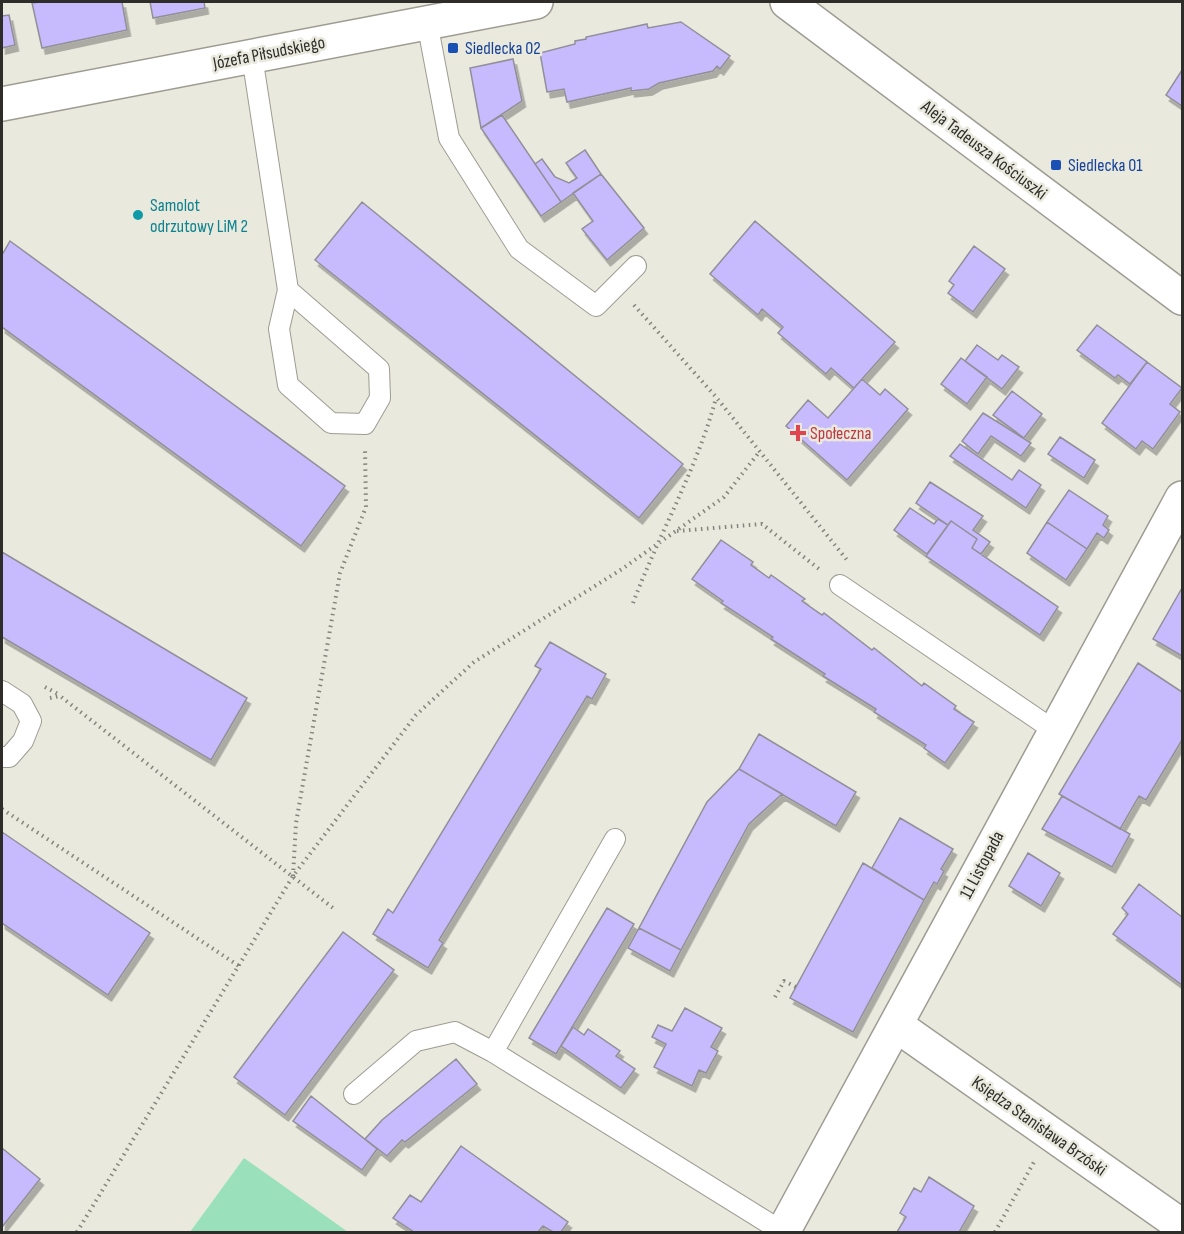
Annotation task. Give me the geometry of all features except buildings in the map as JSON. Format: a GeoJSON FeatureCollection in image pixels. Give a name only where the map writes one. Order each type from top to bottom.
{"type":"FeatureCollection","features":[{"type":"Feature","properties":{"kind":"street","name":"Józefa Piłsudskiego"},"geometry":{"type":"LineString","coordinates":[[2,104],[536,2]]}},
{"type":"Feature","properties":{"kind":"street","name":"Aleja Tadeusza Kościuszki"},"geometry":{"type":"LineString","coordinates":[[787,2],[1182,298]]}},
{"type":"Feature","properties":{"kind":"street","name":"11 Listopada"},"geometry":{"type":"LineString","coordinates":[[783,1232],[1182,498]]}},
{"type":"Feature","properties":{"kind":"street","name":"Księdza Stanisława Brzóski"},"geometry":{"type":"LineString","coordinates":[[896,1025],[1182,1226]]}},
{"type":"Feature","properties":{"kind":"lane"},"geometry":{"type":"LineString","coordinates":[[427,22],[449,138],[519,249],[596,306],[636,266]]}},
{"type":"Feature","properties":{"kind":"lane"},"geometry":{"type":"LineString","coordinates":[[252,56],[288,290],[279,329],[288,385],[331,423],[365,424],[380,398],[379,369],[288,290]]}},
{"type":"Feature","properties":{"kind":"lane"},"geometry":{"type":"LineString","coordinates":[[840,585],[1055,731]]}},
{"type":"Feature","properties":{"kind":"lane"},"geometry":{"type":"LineString","coordinates":[[2,691],[22,704],[31,721],[23,741],[9,757],[2,757]]}},
{"type":"Feature","properties":{"kind":"lane"},"geometry":{"type":"LineString","coordinates":[[493,1052],[615,839]]}},
{"type":"Feature","properties":{"kind":"lane"},"geometry":{"type":"LineString","coordinates":[[354,1094],[416,1041],[455,1032],[493,1052],[783,1232]]}},
{"type":"Feature","properties":{"kind":"path"},"geometry":{"type":"LineString","coordinates":[[633,304],[716,397],[850,564],[840,585],[762,524],[677,531]]}},
{"type":"Feature","properties":{"kind":"path"},"geometry":{"type":"LineString","coordinates":[[633,603],[655,547],[706,436],[716,397]]}},
{"type":"Feature","properties":{"kind":"path"},"geometry":{"type":"LineString","coordinates":[[293,876],[296,823],[340,573],[366,507],[365,424]]}},
{"type":"Feature","properties":{"kind":"path"},"geometry":{"type":"LineString","coordinates":[[77,1233],[293,876],[416,715],[474,662],[655,547],[724,497],[760,451]]}},
{"type":"Feature","properties":{"kind":"path"},"geometry":{"type":"LineString","coordinates":[[22,704],[60,696],[333,908]]}},
{"type":"Feature","properties":{"kind":"path"},"geometry":{"type":"LineString","coordinates":[[2,809],[239,966]]}},
{"type":"Feature","properties":{"kind":"path"},"geometry":{"type":"LineString","coordinates":[[775,997],[784,981],[796,987]]}},
{"type":"Feature","properties":{"kind":"path"},"geometry":{"type":"LineString","coordinates":[[995,1233],[1035,1161]]}},
{"type":"Feature","properties":{"kind":"green space"},"geometry":{"type":"Polygon","coordinates":[[[244,1158],[348,1232],[190,1232],[244,1158]]]}},
{"type":"Feature","properties":{"kind":"place","name":"Siedlecka 02"},"geometry":{"type":"Point","coordinates":[453,48]}},
{"type":"Feature","properties":{"kind":"place","name":"Siedlecka 01"},"geometry":{"type":"Point","coordinates":[1056,165]}},
{"type":"Feature","properties":{"kind":"place","name":"Samolot odrzutowy LiM 2"},"geometry":{"type":"Point","coordinates":[138,215]}},
{"type":"Feature","properties":{"kind":"place","name":"Społeczna"},"geometry":{"type":"Point","coordinates":[798,433]}}]}
